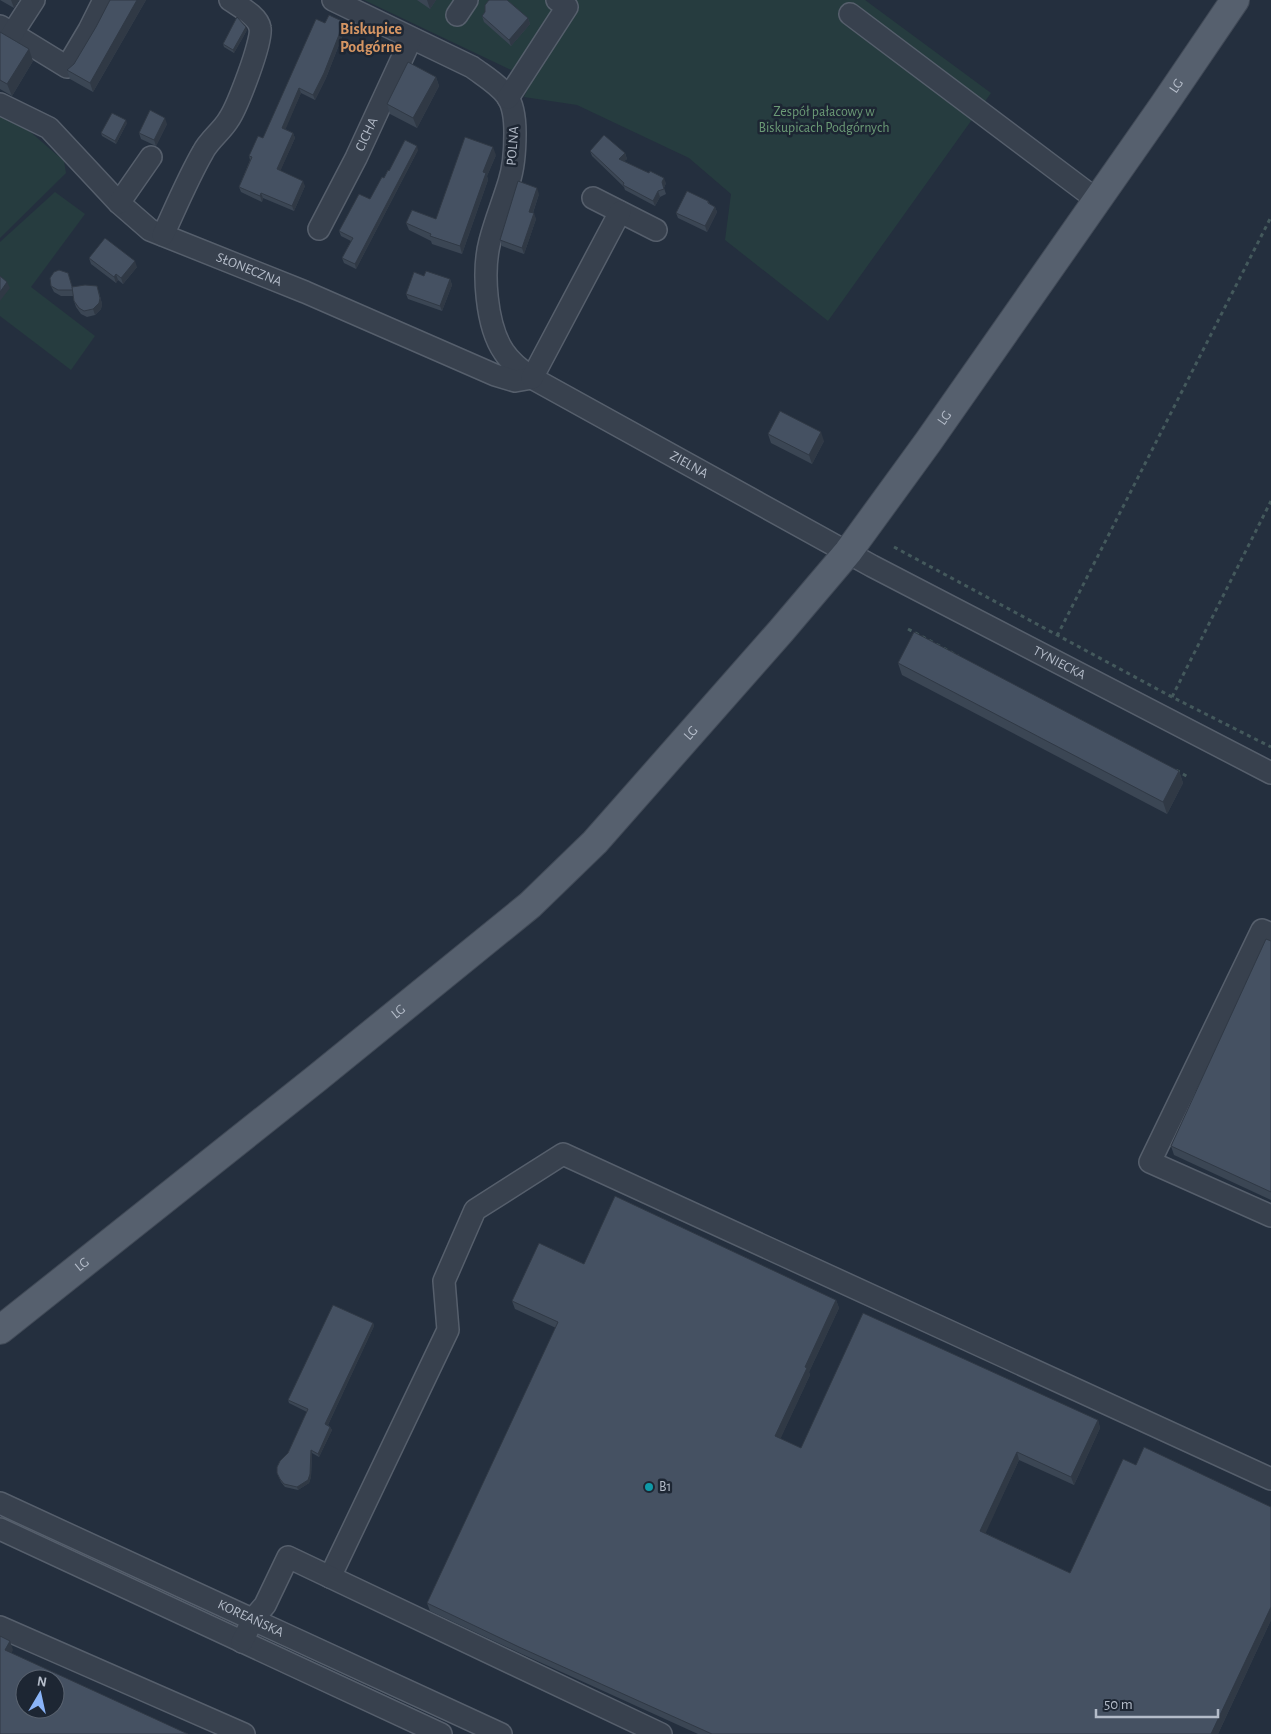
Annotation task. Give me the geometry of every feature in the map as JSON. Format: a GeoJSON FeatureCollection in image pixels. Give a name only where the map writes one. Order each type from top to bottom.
{"type":"FeatureCollection","features":[{"type":"Feature","properties":{"kind":"main road","name":"LG"},"geometry":{"type":"LineString","coordinates":[[0,1330],[530,906],[595,842],[848,552],[933,435],[1235,0]]}},
{"type":"Feature","properties":{"kind":"street"},"geometry":{"type":"LineString","coordinates":[[34,0],[6,30],[66,67],[89,30],[104,0]]}},
{"type":"Feature","properties":{"kind":"street"},"geometry":{"type":"LineString","coordinates":[[163,235],[204,150],[234,112],[254,58],[261,33],[260,27],[257,21],[230,0]]}},
{"type":"Feature","properties":{"kind":"street","name":"POLNA"},"geometry":{"type":"LineString","coordinates":[[333,0],[472,67],[491,80],[508,98],[515,121],[515,149],[510,181],[490,242],[487,258],[488,290],[492,325],[504,353],[516,366],[532,378]]}},
{"type":"Feature","properties":{"kind":"street"},"geometry":{"type":"LineString","coordinates":[[508,98],[567,7],[557,0]]}},
{"type":"Feature","properties":{"kind":"street"},"geometry":{"type":"LineString","coordinates":[[850,14],[1097,200]]}},
{"type":"Feature","properties":{"kind":"street","name":"CICHA"},"geometry":{"type":"LineString","coordinates":[[319,229],[356,158],[411,39]]}},
{"type":"Feature","properties":{"kind":"street","name":"SŁONECZNA"},"geometry":{"type":"LineString","coordinates":[[0,104],[49,128],[118,203],[150,230],[314,296],[496,375],[514,381],[532,378]]}},
{"type":"Feature","properties":{"kind":"street"},"geometry":{"type":"LineString","coordinates":[[118,203],[151,157]]}},
{"type":"Feature","properties":{"kind":"street"},"geometry":{"type":"LineString","coordinates":[[593,198],[656,230]]}},
{"type":"Feature","properties":{"kind":"street"},"geometry":{"type":"LineString","coordinates":[[532,378],[620,212]]}},
{"type":"Feature","properties":{"kind":"street","name":"ZIELNA"},"geometry":{"type":"LineString","coordinates":[[532,378],[848,552]]}},
{"type":"Feature","properties":{"kind":"street","name":"TYNIECKA"},"geometry":{"type":"LineString","coordinates":[[848,552],[1271,774]]}},
{"type":"Feature","properties":{"kind":"street"},"geometry":{"type":"LineString","coordinates":[[1271,934],[1262,930],[1150,1162],[1271,1216]]}},
{"type":"Feature","properties":{"kind":"street"},"geometry":{"type":"LineString","coordinates":[[330,1577],[448,1330],[444,1281],[475,1210],[563,1154],[1271,1479]]}},
{"type":"Feature","properties":{"kind":"street","name":"KOREAŃSKA"},"geometry":{"type":"LineString","coordinates":[[0,1503],[501,1734]]}},
{"type":"Feature","properties":{"kind":"street","name":"KOREAŃSKA"},"geometry":{"type":"LineString","coordinates":[[0,1529],[441,1734]]}},
{"type":"Feature","properties":{"kind":"street"},"geometry":{"type":"LineString","coordinates":[[242,1642],[253,1619],[265,1605],[288,1557],[661,1734]]}},
{"type":"Feature","properties":{"kind":"street"},"geometry":{"type":"LineString","coordinates":[[0,1627],[244,1734]]}},
{"type":"Feature","properties":{"kind":"path"},"geometry":{"type":"LineString","coordinates":[[1058,636],[1271,216]]}},
{"type":"Feature","properties":{"kind":"path"},"geometry":{"type":"LineString","coordinates":[[1172,697],[1271,501]]}},
{"type":"Feature","properties":{"kind":"path"},"geometry":{"type":"LineString","coordinates":[[894,547],[1172,697],[1271,747]]}},
{"type":"Feature","properties":{"kind":"path"},"geometry":{"type":"LineString","coordinates":[[908,629],[960,657]]}},
{"type":"Feature","properties":{"kind":"path"},"geometry":{"type":"LineString","coordinates":[[1171,768],[1188,777]]}},
{"type":"Feature","properties":{"kind":"green space","name":"Zespół pałacowy w Biskupicach Podgórnych"},"geometry":{"type":"Polygon","coordinates":[[[364,0],[865,0],[991,93],[828,321],[725,240],[731,194],[689,158],[577,105],[524,97],[532,80],[364,0]]]}},
{"type":"Feature","properties":{"kind":"green space"},"geometry":{"type":"Polygon","coordinates":[[[0,114],[20,123],[64,161],[66,173],[0,238],[0,114]]]}},
{"type":"Feature","properties":{"kind":"green space"},"geometry":{"type":"Polygon","coordinates":[[[55,192],[85,214],[31,287],[95,336],[71,370],[0,316],[0,242],[55,192]]]}},
{"type":"Feature","properties":{"kind":"building"},"geometry":{"type":"Polygon","coordinates":[[[110,0],[137,0],[90,83],[67,70],[74,64],[110,0]]]}},
{"type":"Feature","properties":{"kind":"building"},"geometry":{"type":"Polygon","coordinates":[[[489,0],[507,0],[528,18],[509,40],[482,16],[485,12],[485,5],[489,0]]]}},
{"type":"Feature","properties":{"kind":"building"},"geometry":{"type":"Polygon","coordinates":[[[329,15],[344,22],[324,73],[313,95],[299,88],[282,128],[293,133],[277,169],[303,181],[292,206],[261,193],[260,196],[239,187],[252,157],[249,156],[258,136],[263,138],[316,19],[325,23],[329,15]]]}},
{"type":"Feature","properties":{"kind":"building"},"geometry":{"type":"Polygon","coordinates":[[[237,17],[246,27],[233,50],[223,44],[237,17]]]}},
{"type":"Feature","properties":{"kind":"building"},"geometry":{"type":"Polygon","coordinates":[[[0,32],[29,49],[7,84],[0,80],[0,32]]]}},
{"type":"Feature","properties":{"kind":"building"},"geometry":{"type":"Polygon","coordinates":[[[408,62],[436,77],[413,118],[387,104],[408,62]]]}},
{"type":"Feature","properties":{"kind":"building"},"geometry":{"type":"Polygon","coordinates":[[[150,110],[165,118],[154,140],[139,133],[150,110]]]}},
{"type":"Feature","properties":{"kind":"building"},"geometry":{"type":"Polygon","coordinates":[[[112,113],[126,120],[115,141],[101,133],[112,113]]]}},
{"type":"Feature","properties":{"kind":"building"},"geometry":{"type":"Polygon","coordinates":[[[604,135],[625,153],[619,159],[664,178],[662,182],[664,189],[658,191],[653,201],[623,185],[624,183],[590,151],[604,135]]]}},
{"type":"Feature","properties":{"kind":"building"},"geometry":{"type":"Polygon","coordinates":[[[465,137],[493,147],[483,172],[486,173],[460,246],[430,236],[431,234],[406,223],[412,210],[436,219],[465,137]]]}},
{"type":"Feature","properties":{"kind":"building"},"geometry":{"type":"Polygon","coordinates":[[[405,140],[417,146],[355,264],[342,258],[353,238],[339,231],[359,194],[370,199],[382,177],[384,178],[389,171],[405,140]]]}},
{"type":"Feature","properties":{"kind":"building"},"geometry":{"type":"Polygon","coordinates":[[[518,181],[537,188],[529,212],[534,213],[522,248],[500,240],[518,181]]]}},
{"type":"Feature","properties":{"kind":"building"},"geometry":{"type":"Polygon","coordinates":[[[687,191],[708,201],[708,203],[715,207],[705,226],[676,213],[687,191]]]}},
{"type":"Feature","properties":{"kind":"building"},"geometry":{"type":"Polygon","coordinates":[[[105,238],[135,261],[121,278],[116,274],[114,277],[89,258],[105,238]]]}},
{"type":"Feature","properties":{"kind":"building"},"geometry":{"type":"Polygon","coordinates":[[[59,270],[68,273],[73,290],[58,290],[51,286],[50,278],[54,272],[59,270]]]}},
{"type":"Feature","properties":{"kind":"building"},"geometry":{"type":"Polygon","coordinates":[[[426,271],[450,279],[440,306],[406,294],[414,272],[424,276],[426,271]]]}},
{"type":"Feature","properties":{"kind":"building"},"geometry":{"type":"Polygon","coordinates":[[[0,276],[7,282],[0,292],[0,276]]]}},
{"type":"Feature","properties":{"kind":"building"},"geometry":{"type":"Polygon","coordinates":[[[97,286],[100,298],[99,303],[93,309],[84,311],[74,301],[72,287],[97,286]]]}},
{"type":"Feature","properties":{"kind":"building"},"geometry":{"type":"Polygon","coordinates":[[[780,411],[821,432],[809,455],[768,434],[780,411]]]}},
{"type":"Feature","properties":{"kind":"building"},"geometry":{"type":"Polygon","coordinates":[[[914,632],[1179,771],[1163,802],[898,663],[914,632]]]}},
{"type":"Feature","properties":{"kind":"building"},"geometry":{"type":"Polygon","coordinates":[[[1266,939],[1271,941],[1271,1192],[1171,1146],[1266,939]]]}},
{"type":"Feature","properties":{"kind":"building"},"geometry":{"type":"Polygon","coordinates":[[[615,1196],[836,1300],[775,1436],[801,1448],[863,1313],[1098,1420],[1071,1477],[1017,1452],[980,1531],[1070,1573],[1123,1459],[1136,1465],[1144,1447],[1271,1507],[1271,1607],[1211,1734],[712,1734],[519,1647],[427,1603],[558,1322],[512,1301],[539,1243],[584,1264],[615,1196]]]}},
{"type":"Feature","properties":{"kind":"building"},"geometry":{"type":"Polygon","coordinates":[[[333,1305],[373,1323],[325,1424],[330,1427],[318,1454],[311,1450],[308,1480],[297,1487],[284,1484],[277,1473],[277,1467],[288,1453],[308,1409],[288,1400],[333,1305]]]}},
{"type":"Feature","properties":{"kind":"building"},"geometry":{"type":"Polygon","coordinates":[[[0,1636],[10,1641],[5,1650],[46,1669],[15,1669],[15,1719],[65,1719],[65,1678],[188,1734],[0,1734],[0,1636]]]}},
{"type":"Feature","properties":{"kind":"place","name":"B1"},"geometry":{"type":"Point","coordinates":[649,1487]}},
{"type":"Feature","properties":{"kind":"district","name":"Biskupice Podgórne"},"geometry":{"type":"Point","coordinates":[371,38]}}]}
